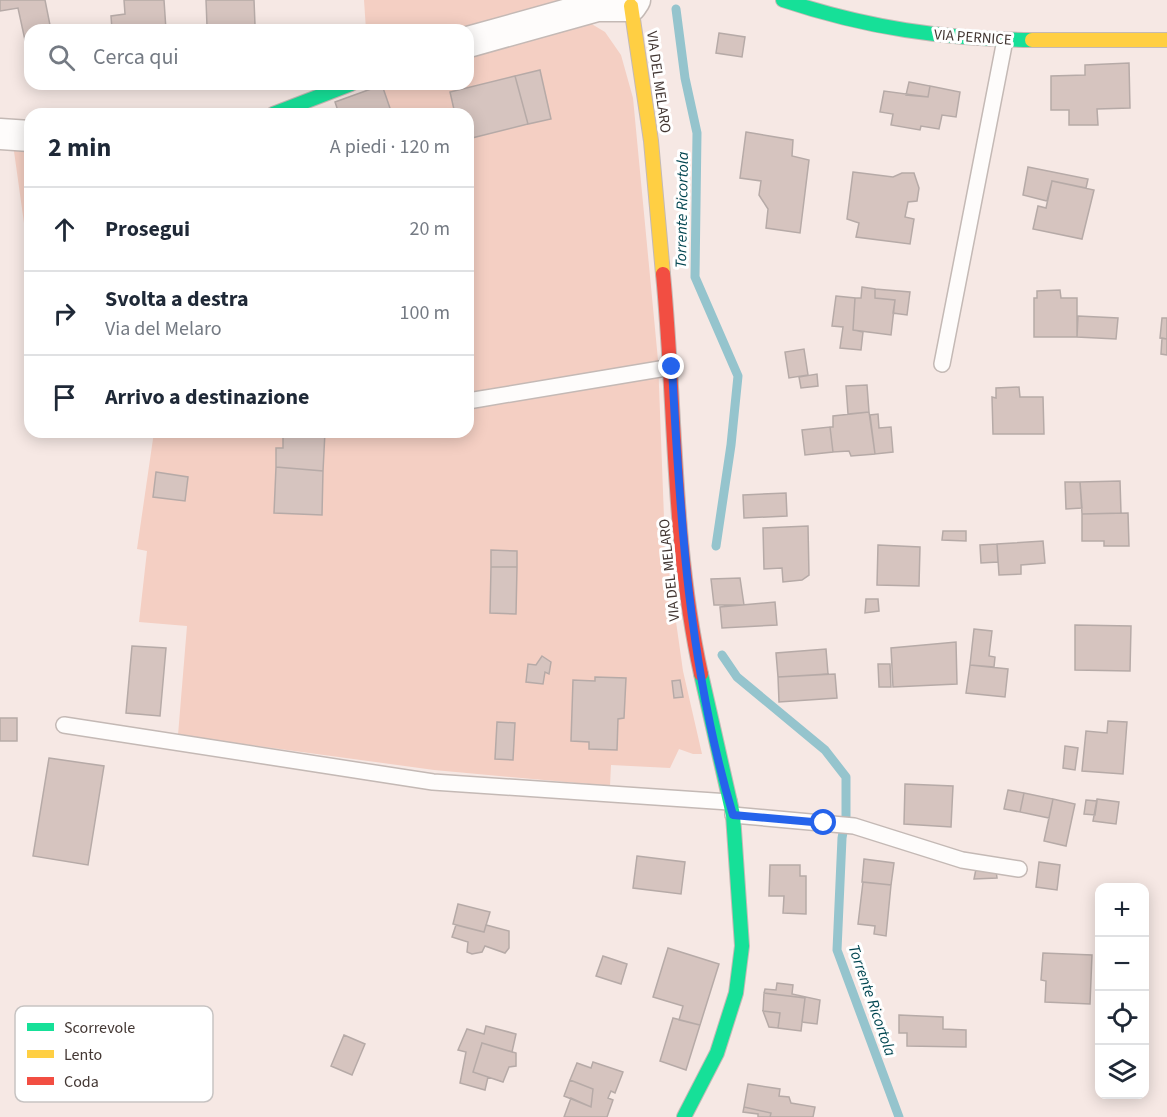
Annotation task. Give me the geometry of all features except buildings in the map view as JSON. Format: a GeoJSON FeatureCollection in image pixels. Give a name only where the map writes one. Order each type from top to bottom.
{"type":"FeatureCollection","features":[{"type":"Feature","properties":{"kind":"street","name":"VIA PERNICE"},"geometry":{"type":"LineString","coordinates":[[783,0],[857,23],[1005,40],[1167,40]]}},
{"type":"Feature","properties":{"kind":"street"},"geometry":{"type":"LineString","coordinates":[[474,40],[597,6],[633,3]]}},
{"type":"Feature","properties":{"kind":"street","name":"VIA DEL MELARO"},"geometry":{"type":"LineString","coordinates":[[633,3],[651,141],[672,367],[680,528],[693,642],[731,809],[742,946],[736,993],[717,1053],[684,1117]]}},
{"type":"Feature","properties":{"kind":"street"},"geometry":{"type":"LineString","coordinates":[[289,108],[335,90]]}},
{"type":"Feature","properties":{"kind":"street"},"geometry":{"type":"LineString","coordinates":[[0,134],[24,136]]}},
{"type":"Feature","properties":{"kind":"lane"},"geometry":{"type":"LineString","coordinates":[[942,364],[1005,40]]}},
{"type":"Feature","properties":{"kind":"lane"},"geometry":{"type":"LineString","coordinates":[[474,400],[672,367]]}},
{"type":"Feature","properties":{"kind":"lane"},"geometry":{"type":"LineString","coordinates":[[64,725],[433,782],[731,809],[854,826],[962,860],[1019,869]]}},
{"type":"Feature","properties":{"kind":"shaded area"},"geometry":{"type":"Polygon","coordinates":[[[364,0],[568,0],[474,27],[474,24],[366,24],[364,0]]]}},
{"type":"Feature","properties":{"kind":"shaded area"},"geometry":{"type":"Polygon","coordinates":[[[590,23],[605,32],[621,55],[633,98],[658,360],[665,544],[683,671],[702,754],[693,754],[679,749],[670,768],[611,765],[610,786],[434,770],[178,735],[187,626],[139,622],[147,551],[137,549],[153,438],[474,438],[474,108],[390,108],[384,90],[474,90],[474,52],[590,23]]]}},
{"type":"Feature","properties":{"kind":"shaded area"},"geometry":{"type":"Polygon","coordinates":[[[13,144],[24,145],[24,223],[13,144]]]}},
{"type":"Feature","properties":{"kind":"waterway","name":"Torrente Ricortola"},"geometry":{"type":"LineString","coordinates":[[676,9],[685,78],[697,133],[695,277],[738,376],[731,445],[716,546]]}},
{"type":"Feature","properties":{"kind":"waterway","name":"Torrente Ricortola"},"geometry":{"type":"LineString","coordinates":[[722,655],[737,677],[825,750],[846,777],[846,816],[842,838],[837,950],[899,1117]]}},
{"type":"Feature","properties":{"kind":"traffic: fast"},"geometry":{"type":"LineString","coordinates":[[783,0],[845,18],[906,30],[967,37],[1032,40]]}},
{"type":"Feature","properties":{"kind":"traffic: fast"},"geometry":{"type":"LineString","coordinates":[[289,108],[335,90]]}},
{"type":"Feature","properties":{"kind":"traffic: fast"},"geometry":{"type":"LineString","coordinates":[[684,1117],[717,1053],[736,993],[742,946],[733,815],[701,674]]}},
{"type":"Feature","properties":{"kind":"traffic: slow"},"geometry":{"type":"LineString","coordinates":[[631,6],[651,141],[663,274]]}},
{"type":"Feature","properties":{"kind":"traffic: slow"},"geometry":{"type":"LineString","coordinates":[[1032,40],[1167,40]]}},
{"type":"Feature","properties":{"kind":"traffic: jam"},"geometry":{"type":"LineString","coordinates":[[663,274],[680,525],[692,625],[701,674]]}},
{"type":"Feature","properties":{"kind":"route"},"geometry":{"type":"LineString","coordinates":[[672,367],[680,528],[693,642],[733,815],[824,823]]}}]}
